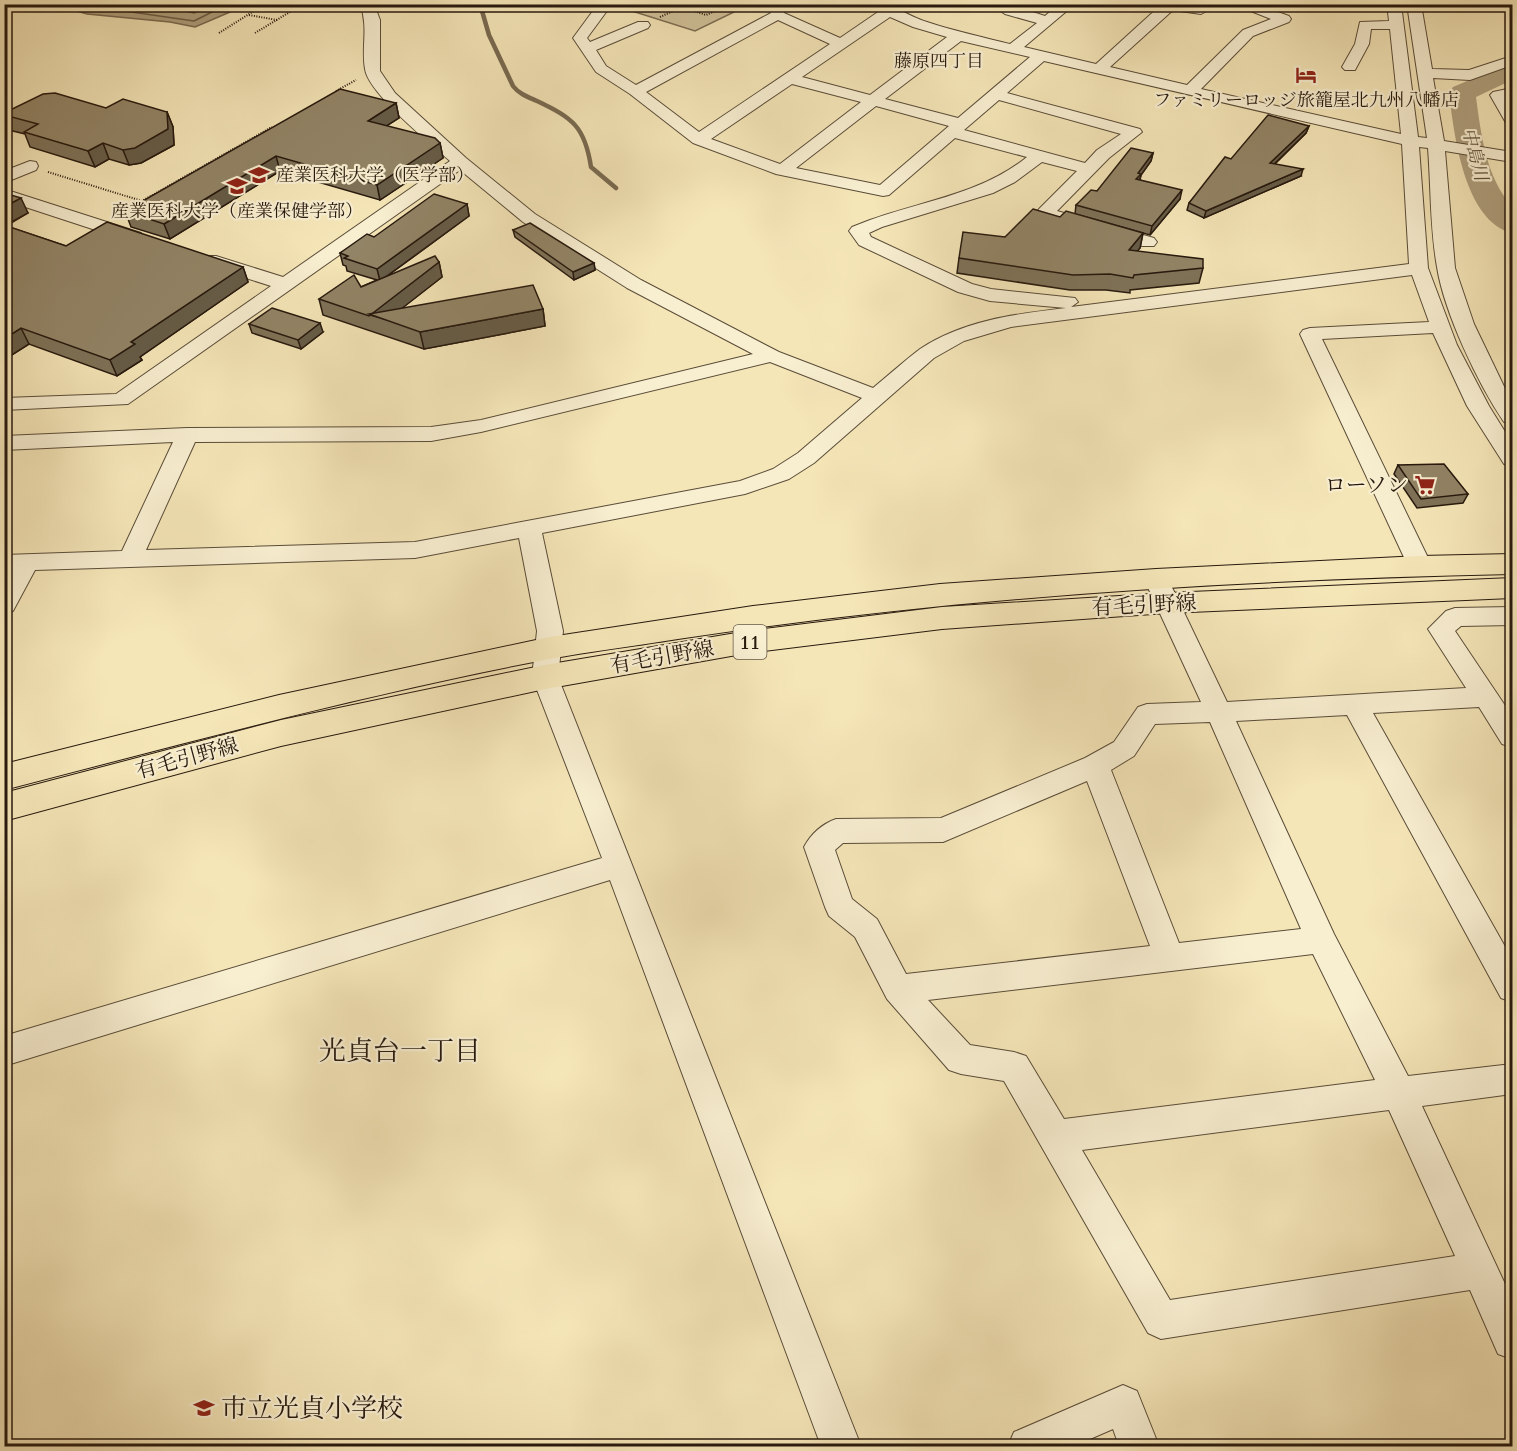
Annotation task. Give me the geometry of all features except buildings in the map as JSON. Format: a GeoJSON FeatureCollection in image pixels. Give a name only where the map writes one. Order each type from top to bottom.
{"type":"FeatureCollection","features":[{"type":"Feature","properties":{"kind":"main road","name":"有毛引野線"},"geometry":{"type":"LineString","coordinates":[[4,777],[279,707],[547,662],[748,642],[1161,591],[1420,566],[1512,564]]}},
{"type":"Feature","properties":{"kind":"main road","name":"有毛引野線"},"geometry":{"type":"LineString","coordinates":[[1161,591],[1512,588]]}},
{"type":"Feature","properties":{"kind":"main road","name":"有毛引野線"},"geometry":{"type":"LineString","coordinates":[[4,807],[547,662]]}},
{"type":"Feature","properties":{"kind":"street"},"geometry":{"type":"LineString","coordinates":[[366,4],[373,20],[372,71],[389,96],[460,162],[529,218],[624,278],[772,356],[876,396]]}},
{"type":"Feature","properties":{"kind":"street"},"geometry":{"type":"LineString","coordinates":[[604,4],[580,38],[586,50],[601,69],[699,140],[782,170],[883,191],[1042,55]]}},
{"type":"Feature","properties":{"kind":"street"},"geometry":{"type":"LineString","coordinates":[[997,4],[1010,11],[1047,21]]}},
{"type":"Feature","properties":{"kind":"street"},"geometry":{"type":"LineString","coordinates":[[1014,48],[1068,4]]}},
{"type":"Feature","properties":{"kind":"street"},"geometry":{"type":"LineString","coordinates":[[1191,90],[1248,33],[1284,19],[1240,4]]}},
{"type":"Feature","properties":{"kind":"street"},"geometry":{"type":"LineString","coordinates":[[1414,4],[1436,145],[1446,268],[1464,324],[1508,406]]}},
{"type":"Feature","properties":{"kind":"street"},"geometry":{"type":"LineString","coordinates":[[1100,69],[1171,5],[1201,10]]}},
{"type":"Feature","properties":{"kind":"street"},"geometry":{"type":"LineString","coordinates":[[699,140],[791,79],[885,8],[923,26],[958,36],[1410,142],[1457,147],[1512,157]]}},
{"type":"Feature","properties":{"kind":"street"},"geometry":{"type":"LineString","coordinates":[[634,91],[776,10],[840,43]]}},
{"type":"Feature","properties":{"kind":"street"},"geometry":{"type":"LineString","coordinates":[[1350,67],[1362,44],[1365,25],[1390,10],[1410,142],[1419,268],[1447,345],[1478,406],[1512,459]]}},
{"type":"Feature","properties":{"kind":"street"},"geometry":{"type":"LineString","coordinates":[[586,50],[643,25]]}},
{"type":"Feature","properties":{"kind":"street"},"geometry":{"type":"LineString","coordinates":[[782,170],[958,36]]}},
{"type":"Feature","properties":{"kind":"street"},"geometry":{"type":"LineString","coordinates":[[1426,73],[1470,75],[1512,60]]}},
{"type":"Feature","properties":{"kind":"street"},"geometry":{"type":"LineString","coordinates":[[791,79],[873,100],[1039,156],[1088,169]]}},
{"type":"Feature","properties":{"kind":"street"},"geometry":{"type":"LineString","coordinates":[[1512,93],[1498,94],[1512,120]]}},
{"type":"Feature","properties":{"kind":"street"},"geometry":{"type":"LineString","coordinates":[[995,94],[1134,132],[1103,154],[1046,213],[1148,242]]}},
{"type":"Feature","properties":{"kind":"street"},"geometry":{"type":"LineString","coordinates":[[1039,156],[1007,180],[965,197],[881,220],[858,231],[865,241],[964,288],[990,295],[1065,302],[1092,310]]}},
{"type":"Feature","properties":{"kind":"street"},"geometry":{"type":"LineString","coordinates":[[4,162],[30,166]]}},
{"type":"Feature","properties":{"kind":"street"},"geometry":{"type":"LineString","coordinates":[[4,404],[121,400],[460,162]]}},
{"type":"Feature","properties":{"kind":"street"},"geometry":{"type":"LineString","coordinates":[[4,178],[30,166]]}},
{"type":"Feature","properties":{"kind":"street"},"geometry":{"type":"LineString","coordinates":[[4,194],[154,242]]}},
{"type":"Feature","properties":{"kind":"street"},"geometry":{"type":"LineString","coordinates":[[187,253],[285,284]]}},
{"type":"Feature","properties":{"kind":"street"},"geometry":{"type":"LineString","coordinates":[[4,605],[16,562],[415,550],[745,487],[781,474],[806,458],[927,354],[957,337],[1008,321],[1419,268]]}},
{"type":"Feature","properties":{"kind":"street"},"geometry":{"type":"LineString","coordinates":[[1420,566],[1310,334],[1441,327]]}},
{"type":"Feature","properties":{"kind":"street"},"geometry":{"type":"LineString","coordinates":[[4,442],[187,435],[431,434],[481,426],[772,356]]}},
{"type":"Feature","properties":{"kind":"street"},"geometry":{"type":"LineString","coordinates":[[131,557],[187,435]]}},
{"type":"Feature","properties":{"kind":"street"},"geometry":{"type":"LineString","coordinates":[[529,529],[550,631],[547,662],[619,865],[841,1446]]}},
{"type":"Feature","properties":{"kind":"street"},"geometry":{"type":"LineString","coordinates":[[1161,591],[1219,712],[1322,940],[1399,1094],[1512,1340]]}},
{"type":"Feature","properties":{"kind":"street"},"geometry":{"type":"LineString","coordinates":[[1512,616],[1455,616],[1441,629],[1512,737]]}},
{"type":"Feature","properties":{"kind":"street"},"geometry":{"type":"LineString","coordinates":[[1480,1270],[1161,1320],[1014,1067],[961,1059],[898,989],[866,928],[840,907],[819,847],[836,831],[943,830],[1095,766],[1124,749],[1147,714],[1486,697]]}},
{"type":"Feature","properties":{"kind":"street"},"geometry":{"type":"LineString","coordinates":[[1355,705],[1512,988]]}},
{"type":"Feature","properties":{"kind":"street"},"geometry":{"type":"LineString","coordinates":[[1095,766],[1169,957]]}},
{"type":"Feature","properties":{"kind":"street"},"geometry":{"type":"LineString","coordinates":[[4,1050],[284,968],[619,865]]}},
{"type":"Feature","properties":{"kind":"street"},"geometry":{"type":"LineString","coordinates":[[898,989],[1322,940]]}},
{"type":"Feature","properties":{"kind":"street"},"geometry":{"type":"LineString","coordinates":[[1055,1137],[1512,1079]]}},
{"type":"Feature","properties":{"kind":"street"},"geometry":{"type":"LineString","coordinates":[[1028,1446],[1123,1405],[1139,1446]]}},
{"type":"Feature","properties":{"kind":"path"},"geometry":{"type":"LineString","coordinates":[[219,33],[265,4]]}},
{"type":"Feature","properties":{"kind":"path"},"geometry":{"type":"LineString","coordinates":[[255,33],[303,4]]}},
{"type":"Feature","properties":{"kind":"path"},"geometry":{"type":"LineString","coordinates":[[673,4],[706,15],[720,9],[719,4]]}},
{"type":"Feature","properties":{"kind":"path"},"geometry":{"type":"LineString","coordinates":[[660,17],[682,7]]}},
{"type":"Feature","properties":{"kind":"path"},"geometry":{"type":"LineString","coordinates":[[248,15],[278,20]]}},
{"type":"Feature","properties":{"kind":"path"},"geometry":{"type":"LineString","coordinates":[[332,94],[372,71]]}},
{"type":"Feature","properties":{"kind":"path"},"geometry":{"type":"LineString","coordinates":[[30,166],[142,201],[272,128]]}},
{"type":"Feature","properties":{"kind":"shaded area"},"geometry":{"type":"Polygon","coordinates":[[[613,5],[734,5],[734,12],[695,31],[613,5]]]}},
{"type":"Feature","properties":{"kind":"water"},"geometry":{"type":"Polygon","coordinates":[[[4,5],[239,5],[230,12],[195,27],[170,22],[87,14],[73,10],[5,8],[4,5]]]}},
{"type":"Feature","properties":{"kind":"waterway"},"geometry":{"type":"LineString","coordinates":[[480,4],[489,35],[513,86],[524,95],[560,113],[575,125],[585,142],[591,167],[616,188]]}},
{"type":"Feature","properties":{"kind":"waterway","name":"中島川"},"geometry":{"type":"LineString","coordinates":[[1512,70],[1462,93],[1469,145],[1487,197],[1512,224]]}},
{"type":"Feature","properties":{"kind":"place","name":"ファミリーロッジ旅籠屋北九州八幡店"},"geometry":{"type":"Point","coordinates":[1306,75]}},
{"type":"Feature","properties":{"kind":"place","name":"産業医科大学（医学部）"},"geometry":{"type":"Point","coordinates":[259,175]}},
{"type":"Feature","properties":{"kind":"place","name":"産業医科大学（産業保健学部）"},"geometry":{"type":"Point","coordinates":[237,186]}},
{"type":"Feature","properties":{"kind":"place","name":"ローソン"},"geometry":{"type":"Point","coordinates":[1425,485]}},
{"type":"Feature","properties":{"kind":"place","name":"市立光貞小学校"},"geometry":{"type":"Point","coordinates":[204,1408]}},
{"type":"Feature","properties":{"kind":"district","name":"藤原四丁目"},"geometry":{"type":"Point","coordinates":[939,61]}},
{"type":"Feature","properties":{"kind":"district","name":"光貞台一丁目"},"geometry":{"type":"Point","coordinates":[400,1051]}}]}
